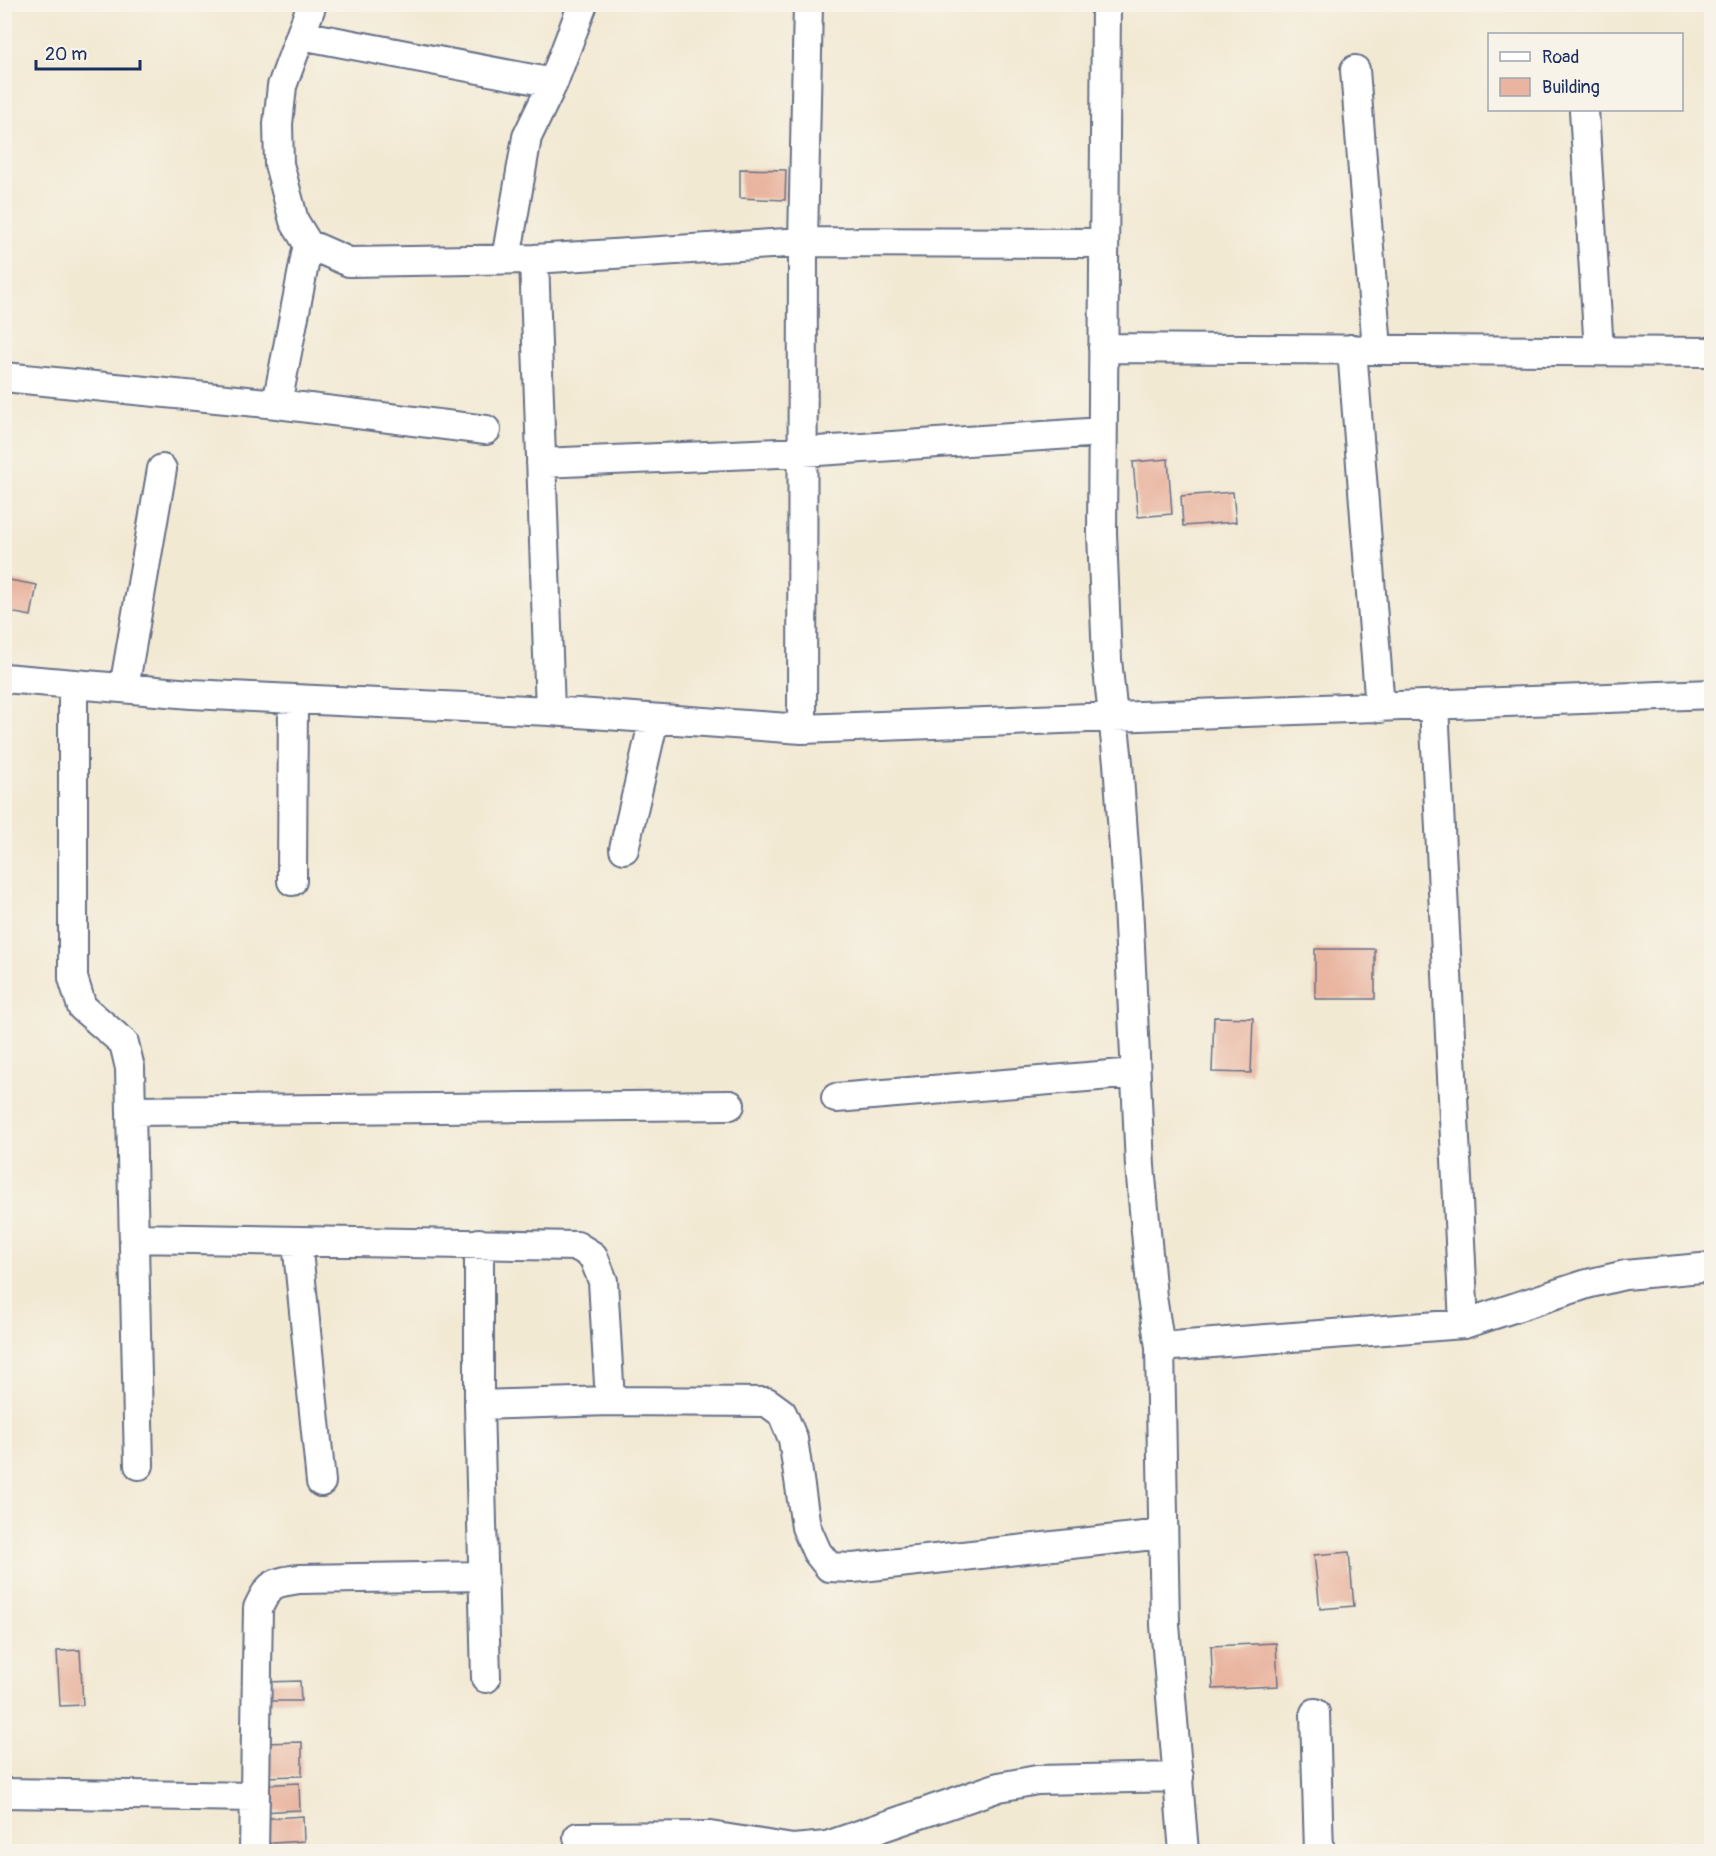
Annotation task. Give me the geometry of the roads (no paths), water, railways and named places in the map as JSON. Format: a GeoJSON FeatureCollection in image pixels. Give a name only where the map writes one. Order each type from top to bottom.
{"type":"FeatureCollection","features":[{"type":"Feature","properties":{"kind":"street"},"geometry":{"type":"LineString","coordinates":[[312,4],[282,86],[278,124],[279,164],[294,221],[308,244],[349,262],[520,259],[803,242],[1104,243]]}},
{"type":"Feature","properties":{"kind":"street"},"geometry":{"type":"LineString","coordinates":[[550,711],[541,463],[520,259],[527,137],[553,83],[584,4]]}},
{"type":"Feature","properties":{"kind":"street"},"geometry":{"type":"LineString","coordinates":[[802,729],[803,242],[808,4]]}},
{"type":"Feature","properties":{"kind":"street"},"geometry":{"type":"LineString","coordinates":[[1106,4],[1102,533],[1107,660],[1119,763],[1141,1178],[1152,1297],[1160,1347],[1162,1534],[1166,1625],[1184,1851]]}},
{"type":"Feature","properties":{"kind":"street"},"geometry":{"type":"LineString","coordinates":[[301,35],[553,83]]}},
{"type":"Feature","properties":{"kind":"street"},"geometry":{"type":"LineString","coordinates":[[1355,70],[1364,349],[1380,708]]}},
{"type":"Feature","properties":{"kind":"street"},"geometry":{"type":"LineString","coordinates":[[1584,111],[1599,351]]}},
{"type":"Feature","properties":{"kind":"street"},"geometry":{"type":"LineString","coordinates":[[277,404],[308,244]]}},
{"type":"Feature","properties":{"kind":"street"},"geometry":{"type":"LineString","coordinates":[[1103,348],[1712,352]]}},
{"type":"Feature","properties":{"kind":"street"},"geometry":{"type":"LineString","coordinates":[[4,377],[277,404],[486,430]]}},
{"type":"Feature","properties":{"kind":"street"},"geometry":{"type":"LineString","coordinates":[[541,463],[803,452],[1102,432]]}},
{"type":"Feature","properties":{"kind":"street"},"geometry":{"type":"LineString","coordinates":[[124,688],[162,469]]}},
{"type":"Feature","properties":{"kind":"street"},"geometry":{"type":"LineString","coordinates":[[4,678],[293,699],[550,711],[802,729],[1712,694]]}},
{"type":"Feature","properties":{"kind":"street"},"geometry":{"type":"LineString","coordinates":[[73,684],[73,978],[82,1007],[124,1043],[130,1068],[139,1465]]}},
{"type":"Feature","properties":{"kind":"street"},"geometry":{"type":"LineString","coordinates":[[292,881],[293,699]]}},
{"type":"Feature","properties":{"kind":"street"},"geometry":{"type":"LineString","coordinates":[[1434,705],[1464,1324]]}},
{"type":"Feature","properties":{"kind":"street"},"geometry":{"type":"LineString","coordinates":[[624,849],[654,719]]}},
{"type":"Feature","properties":{"kind":"street"},"geometry":{"type":"LineString","coordinates":[[836,1098],[1135,1073]]}},
{"type":"Feature","properties":{"kind":"street"},"geometry":{"type":"LineString","coordinates":[[130,1111],[730,1105]]}},
{"type":"Feature","properties":{"kind":"street"},"geometry":{"type":"LineString","coordinates":[[134,1238],[577,1246],[593,1256],[603,1281],[610,1401]]}},
{"type":"Feature","properties":{"kind":"street"},"geometry":{"type":"LineString","coordinates":[[297,1241],[321,1482]]}},
{"type":"Feature","properties":{"kind":"street"},"geometry":{"type":"LineString","coordinates":[[479,1243],[479,1405],[486,1678]]}},
{"type":"Feature","properties":{"kind":"street"},"geometry":{"type":"LineString","coordinates":[[1160,1347],[1464,1324],[1587,1284],[1616,1277],[1712,1267]]}},
{"type":"Feature","properties":{"kind":"street"},"geometry":{"type":"LineString","coordinates":[[479,1405],[610,1401],[766,1402],[782,1413],[793,1439],[806,1527],[817,1552],[829,1567],[853,1568],[1162,1534]]}},
{"type":"Feature","properties":{"kind":"street"},"geometry":{"type":"LineString","coordinates":[[254,1851],[258,1608],[267,1589],[280,1582],[299,1579],[483,1576]]}},
{"type":"Feature","properties":{"kind":"street"},"geometry":{"type":"LineString","coordinates":[[1315,1713],[1319,1851]]}},
{"type":"Feature","properties":{"kind":"street"},"geometry":{"type":"LineString","coordinates":[[578,1838],[811,1849],[827,1846],[999,1787],[1037,1780],[1179,1777]]}},
{"type":"Feature","properties":{"kind":"street"},"geometry":{"type":"LineString","coordinates":[[4,1793],[255,1797]]}}]}
